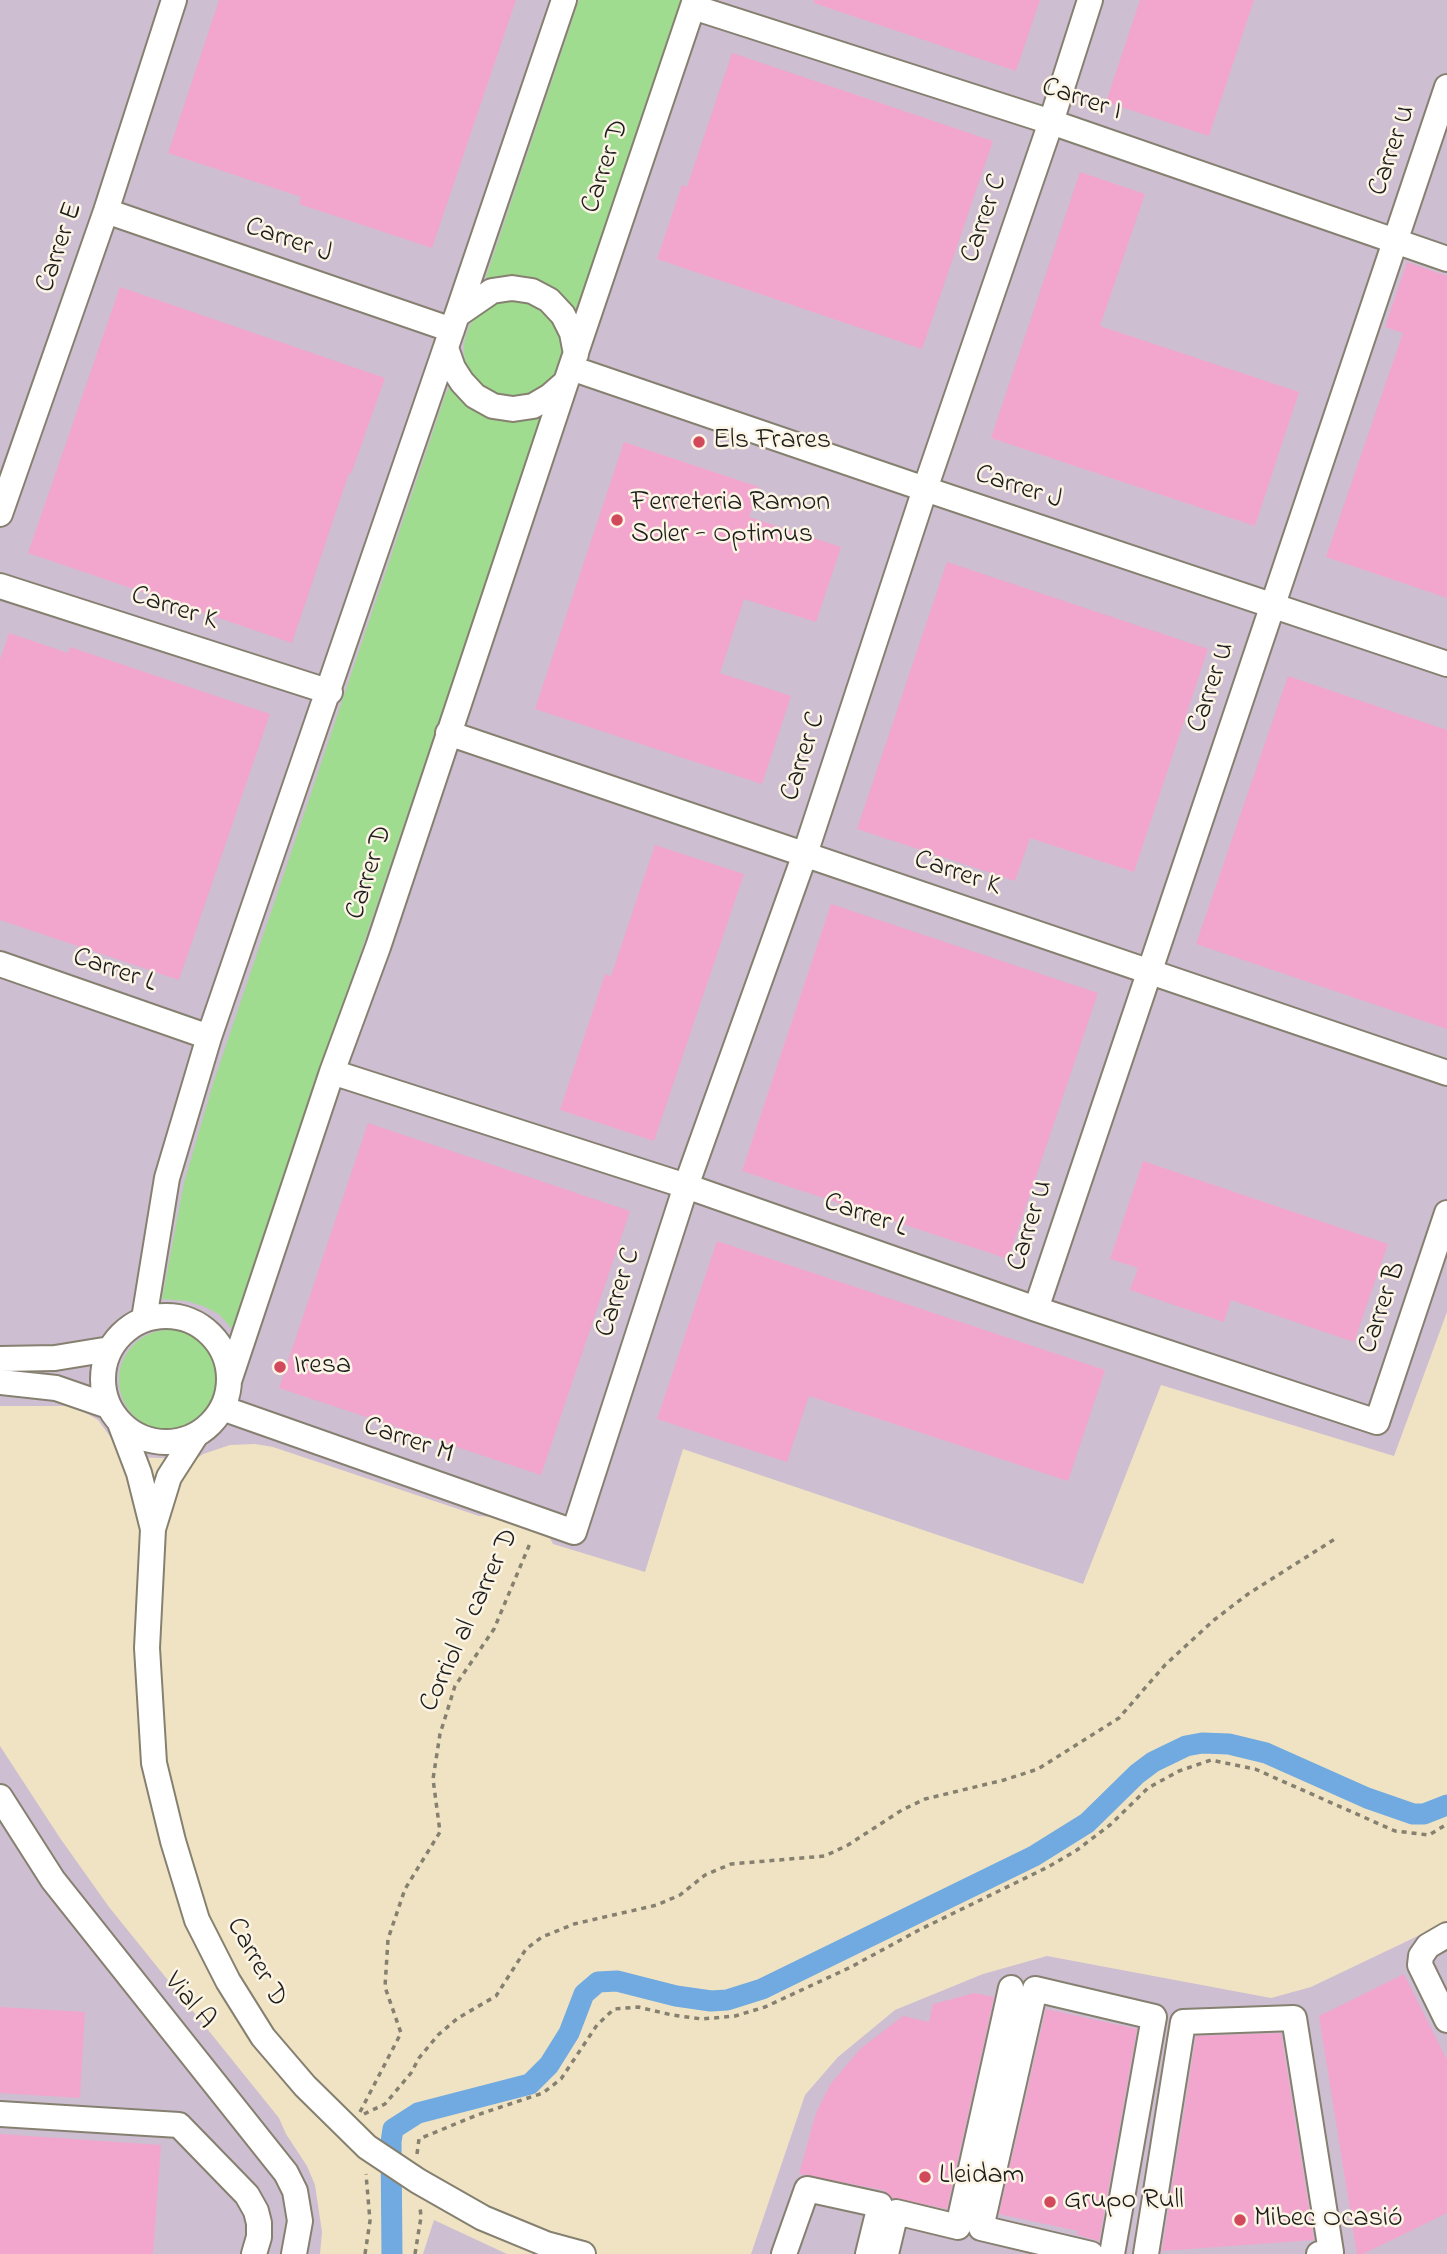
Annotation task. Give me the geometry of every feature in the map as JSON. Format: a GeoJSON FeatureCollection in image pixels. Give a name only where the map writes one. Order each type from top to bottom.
{"type":"FeatureCollection","features":[{"type":"Feature","properties":{"kind":"street","name":"Carrer E"},"geometry":{"type":"LineString","coordinates":[[0,514],[106,211],[174,0]]}},
{"type":"Feature","properties":{"kind":"street"},"geometry":{"type":"LineString","coordinates":[[144,1319],[167,1178],[209,1037],[330,692],[564,0]]}},
{"type":"Feature","properties":{"kind":"street","name":"Carrer C"},"geometry":{"type":"LineString","coordinates":[[574,1532],[686,1186],[805,854],[1090,0]]}},
{"type":"Feature","properties":{"kind":"street","name":"Carrer I"},"geometry":{"type":"LineString","coordinates":[[694,4],[1051,122],[1447,259]]}},
{"type":"Feature","properties":{"kind":"street","name":"Carrer D"},"geometry":{"type":"LineString","coordinates":[[229,1381],[332,1072],[378,947],[694,4]]}},
{"type":"Feature","properties":{"kind":"street","name":"Carrer U"},"geometry":{"type":"LineString","coordinates":[[1036,1309],[1447,87]]}},
{"type":"Feature","properties":{"kind":"street","name":"Carrer J"},"geometry":{"type":"LineString","coordinates":[[106,211],[452,331]]}},
{"type":"Feature","properties":{"kind":"street"},"geometry":{"type":"LineString","coordinates":[[512,288],[532,291],[549,300],[563,314],[572,333],[571,368],[550,396],[533,406],[513,409],[493,406],[475,397],[453,368],[452,331],[492,291],[512,288]]}},
{"type":"Feature","properties":{"kind":"street","name":"Carrer J"},"geometry":{"type":"LineString","coordinates":[[571,368],[1447,664]]}},
{"type":"Feature","properties":{"kind":"street","name":"Carrer K"},"geometry":{"type":"LineString","coordinates":[[0,586],[330,692]]}},
{"type":"Feature","properties":{"kind":"street","name":"Carrer K"},"geometry":{"type":"LineString","coordinates":[[448,733],[1447,1073]]}},
{"type":"Feature","properties":{"kind":"street","name":"Carrer L"},"geometry":{"type":"LineString","coordinates":[[0,964],[209,1037]]}},
{"type":"Feature","properties":{"kind":"street","name":"Carrer L"},"geometry":{"type":"LineString","coordinates":[[332,1072],[686,1186],[1036,1309],[1377,1422]]}},
{"type":"Feature","properties":{"kind":"street","name":"Carrer B"},"geometry":{"type":"LineString","coordinates":[[1377,1422],[1447,1213]]}},
{"type":"Feature","properties":{"kind":"street"},"geometry":{"type":"LineString","coordinates":[[0,1381],[56,1388],[114,1414],[136,1435],[156,1441],[177,1441],[196,1434],[215,1419],[222,1408],[229,1381],[227,1360],[218,1342],[203,1327],[184,1318],[164,1315],[144,1319],[130,1326],[110,1349],[103,1367],[103,1387],[114,1414]]}},
{"type":"Feature","properties":{"kind":"street"},"geometry":{"type":"LineString","coordinates":[[0,1359],[55,1358],[110,1349]]}},
{"type":"Feature","properties":{"kind":"street","name":"Carrer M"},"geometry":{"type":"LineString","coordinates":[[222,1408],[574,1532]]}},
{"type":"Feature","properties":{"kind":"street","name":"Carrer D"},"geometry":{"type":"LineString","coordinates":[[114,1414],[139,1473],[153,1529]]}},
{"type":"Feature","properties":{"kind":"street","name":"Carrer D"},"geometry":{"type":"LineString","coordinates":[[196,1434],[169,1477],[153,1529],[147,1648],[154,1763],[197,1920],[228,1981],[263,2037],[305,2086],[371,2151],[483,2218],[547,2244],[583,2254]]}},
{"type":"Feature","properties":{"kind":"street","name":"Vial A"},"geometry":{"type":"LineString","coordinates":[[0,1797],[53,1880],[286,2173],[295,2191],[300,2221],[294,2254]]}},
{"type":"Feature","properties":{"kind":"street"},"geometry":{"type":"LineString","coordinates":[[1447,1936],[1428,1946],[1420,1965],[1447,2020]]}},
{"type":"Feature","properties":{"kind":"street"},"geometry":{"type":"LineString","coordinates":[[886,2254],[896,2213],[958,2227],[1011,1988]]}},
{"type":"Feature","properties":{"kind":"street"},"geometry":{"type":"LineString","coordinates":[[1091,2254],[1027,2247],[981,2228],[1035,1989],[1154,2017],[1112,2254]]}},
{"type":"Feature","properties":{"kind":"street"},"geometry":{"type":"LineString","coordinates":[[1146,2254],[1183,2022],[1294,2018],[1331,2252],[1319,2254]]}},
{"type":"Feature","properties":{"kind":"street"},"geometry":{"type":"LineString","coordinates":[[0,2114],[179,2125],[247,2196],[256,2211],[259,2223],[254,2254]]}},
{"type":"Feature","properties":{"kind":"street"},"geometry":{"type":"LineString","coordinates":[[784,2254],[807,2189],[880,2204],[868,2254]]}},
{"type":"Feature","properties":{"kind":"path","name":"Corriol al carrer D"},"geometry":{"type":"LineString","coordinates":[[540,1520],[494,1629],[456,1686],[440,1734],[433,1779],[440,1832],[405,1889],[388,1938],[385,1987],[401,2032],[356,2118],[385,2104],[438,2035],[458,2018],[496,1996],[526,1949],[542,1937],[574,1924],[657,1905],[680,1895],[705,1875],[731,1864],[825,1856],[848,1845],[902,1810],[925,1800],[1038,1769],[1119,1718],[1165,1665],[1223,1614],[1338,1537]]}},
{"type":"Feature","properties":{"kind":"path"},"geometry":{"type":"LineString","coordinates":[[415,2254],[421,2217],[411,2176],[419,2139],[477,2115],[543,2093],[561,2079],[597,2025],[614,2010],[638,2007],[702,2019],[734,2016],[765,2007],[850,1968],[919,1930],[1048,1867],[1077,1850],[1110,1825],[1148,1787],[1179,1770],[1211,1760],[1255,1769],[1395,1831],[1429,1835],[1447,1824]]}},
{"type":"Feature","properties":{"kind":"path"},"geometry":{"type":"LineString","coordinates":[[365,2254],[370,2221],[366,2171],[371,2151]]}},
{"type":"Feature","properties":{"kind":"shaded area"},"geometry":{"type":"Polygon","coordinates":[[[0,0],[1447,0],[1447,1312],[1394,1456],[1161,1385],[1083,1584],[683,1449],[645,1572],[553,1544],[540,1520],[479,1516],[273,1447],[255,1444],[230,1445],[196,1459],[125,1457],[98,1420],[74,1406],[0,1406],[0,0]]]}},
{"type":"Feature","properties":{"kind":"shaded area"},"geometry":{"type":"Polygon","coordinates":[[[0,1746],[109,1907],[279,2118],[315,2185],[322,2232],[320,2254],[0,2254],[0,1746]]]}},
{"type":"Feature","properties":{"kind":"shaded area"},"geometry":{"type":"Polygon","coordinates":[[[1447,1922],[1447,2254],[751,2254],[805,2095],[838,2057],[895,2010],[983,1974],[1047,1956],[1271,1998],[1311,1987],[1447,1922]]]}},
{"type":"Feature","properties":{"kind":"shaded area"},"geometry":{"type":"Polygon","coordinates":[[[434,2220],[507,2254],[423,2254],[434,2220]]]}},
{"type":"Feature","properties":{"kind":"green space"},"geometry":{"type":"Polygon","coordinates":[[[579,0],[683,0],[580,305],[573,311],[488,281],[486,277],[579,0]]]}},
{"type":"Feature","properties":{"kind":"green space"},"geometry":{"type":"Polygon","coordinates":[[[513,300],[532,304],[547,315],[558,330],[562,349],[558,368],[547,383],[532,394],[513,398],[494,394],[479,383],[468,368],[464,349],[468,330],[479,315],[494,304],[513,300]]]}},
{"type":"Feature","properties":{"kind":"green space"},"geometry":{"type":"Polygon","coordinates":[[[453,387],[539,415],[541,419],[233,1330],[219,1314],[203,1306],[187,1301],[162,1299],[184,1183],[213,1084],[446,393],[453,387]]]}},
{"type":"Feature","properties":{"kind":"green space"},"geometry":{"type":"Polygon","coordinates":[[[169,1330],[188,1333],[205,1344],[216,1361],[219,1380],[216,1399],[205,1416],[188,1427],[169,1430],[150,1427],[133,1416],[122,1399],[119,1380],[122,1361],[133,1344],[150,1333],[169,1330]]]}},
{"type":"Feature","properties":{"kind":"building"},"geometry":{"type":"Polygon","coordinates":[[[219,0],[516,0],[432,248],[299,204],[301,197],[168,153],[219,0]]]}},
{"type":"Feature","properties":{"kind":"building"},"geometry":{"type":"Polygon","coordinates":[[[814,0],[1040,0],[1016,71],[814,3],[814,0]]]}},
{"type":"Feature","properties":{"kind":"building"},"geometry":{"type":"Polygon","coordinates":[[[1140,0],[1254,0],[1209,136],[1106,102],[1140,0]]]}},
{"type":"Feature","properties":{"kind":"building"},"geometry":{"type":"Polygon","coordinates":[[[732,53],[993,141],[922,349],[657,259],[682,185],[687,187],[732,53]]]}},
{"type":"Feature","properties":{"kind":"building"},"geometry":{"type":"Polygon","coordinates":[[[1080,172],[1145,194],[1100,326],[1299,392],[1255,526],[991,438],[1080,172]]]}},
{"type":"Feature","properties":{"kind":"building"},"geometry":{"type":"Polygon","coordinates":[[[1407,262],[1447,276],[1447,598],[1326,557],[1403,333],[1385,327],[1407,262]]]}},
{"type":"Feature","properties":{"kind":"building"},"geometry":{"type":"Polygon","coordinates":[[[120,287],[385,378],[351,474],[349,473],[292,643],[28,553],[120,287]]]}},
{"type":"Feature","properties":{"kind":"building"},"geometry":{"type":"Polygon","coordinates":[[[624,442],[759,487],[749,517],[841,547],[816,622],[744,599],[720,673],[791,696],[762,784],[535,709],[624,442]]]}},
{"type":"Feature","properties":{"kind":"building"},"geometry":{"type":"Polygon","coordinates":[[[947,562],[1208,649],[1134,872],[1030,838],[1015,881],[857,829],[947,562]]]}},
{"type":"Feature","properties":{"kind":"building"},"geometry":{"type":"Polygon","coordinates":[[[9,633],[68,653],[70,647],[270,714],[179,980],[0,920],[0,660],[9,633]]]}},
{"type":"Feature","properties":{"kind":"building"},"geometry":{"type":"Polygon","coordinates":[[[1288,676],[1447,730],[1447,1029],[1196,944],[1288,676]]]}},
{"type":"Feature","properties":{"kind":"building"},"geometry":{"type":"Polygon","coordinates":[[[655,845],[744,874],[654,1141],[560,1110],[605,974],[611,976],[655,845]]]}},
{"type":"Feature","properties":{"kind":"building"},"geometry":{"type":"Polygon","coordinates":[[[831,904],[1098,993],[1008,1259],[742,1171],[831,904]]]}},
{"type":"Feature","properties":{"kind":"building"},"geometry":{"type":"Polygon","coordinates":[[[368,1123],[630,1211],[541,1475],[279,1388],[368,1123]]]}},
{"type":"Feature","properties":{"kind":"building"},"geometry":{"type":"Polygon","coordinates":[[[1143,1161],[1388,1244],[1354,1342],[1231,1300],[1224,1322],[1130,1290],[1138,1268],[1110,1259],[1143,1161]]]}},
{"type":"Feature","properties":{"kind":"building"},"geometry":{"type":"Polygon","coordinates":[[[717,1241],[1105,1370],[1068,1481],[809,1396],[787,1462],[657,1419],[717,1241]]]}},
{"type":"Feature","properties":{"kind":"building"},"geometry":{"type":"Polygon","coordinates":[[[1404,1974],[1447,2060],[1447,2213],[1363,2254],[1357,2254],[1319,2016],[1404,1974]]]}},
{"type":"Feature","properties":{"kind":"building"},"geometry":{"type":"Polygon","coordinates":[[[975,1993],[994,1997],[947,2209],[892,2198],[883,2190],[799,2174],[816,2113],[830,2085],[860,2049],[903,2016],[929,2022],[933,2004],[975,1993]]]}},
{"type":"Feature","properties":{"kind":"building"},"geometry":{"type":"Polygon","coordinates":[[[0,2007],[85,2012],[80,2098],[0,2093],[0,2007]]]}},
{"type":"Feature","properties":{"kind":"building"},"geometry":{"type":"Polygon","coordinates":[[[1046,2009],[1137,2029],[1099,2241],[1077,2235],[1078,2231],[999,2214],[1046,2009]]]}},
{"type":"Feature","properties":{"kind":"building"},"geometry":{"type":"Polygon","coordinates":[[[1281,2033],[1314,2240],[1162,2251],[1196,2036],[1281,2033]]]}},
{"type":"Feature","properties":{"kind":"building"},"geometry":{"type":"Polygon","coordinates":[[[0,2134],[161,2145],[153,2254],[0,2254],[0,2134]]]}},
{"type":"Feature","properties":{"kind":"waterway"},"geometry":{"type":"LineString","coordinates":[[392,2254],[393,2129],[418,2113],[530,2084],[549,2065],[569,2033],[584,1994],[598,1982],[617,1981],[676,1996],[711,2001],[727,2000],[762,1989],[1034,1856],[1087,1823],[1153,1762],[1186,1746],[1202,1743],[1229,1744],[1266,1753],[1367,1798],[1413,1814],[1424,1814],[1447,1805]]}},
{"type":"Feature","properties":{"kind":"place","name":"Els Frares"},"geometry":{"type":"Point","coordinates":[699,442]}},
{"type":"Feature","properties":{"kind":"place","name":"Ferreteria Ramon Soler - Optimus"},"geometry":{"type":"Point","coordinates":[617,520]}},
{"type":"Feature","properties":{"kind":"place","name":"Iresa"},"geometry":{"type":"Point","coordinates":[280,1367]}},
{"type":"Feature","properties":{"kind":"place","name":"Lleidam"},"geometry":{"type":"Point","coordinates":[925,2177]}},
{"type":"Feature","properties":{"kind":"place","name":"Grupo Rull"},"geometry":{"type":"Point","coordinates":[1050,2202]}},
{"type":"Feature","properties":{"kind":"place","name":"Mibec Ocasió"},"geometry":{"type":"Point","coordinates":[1240,2220]}}]}
